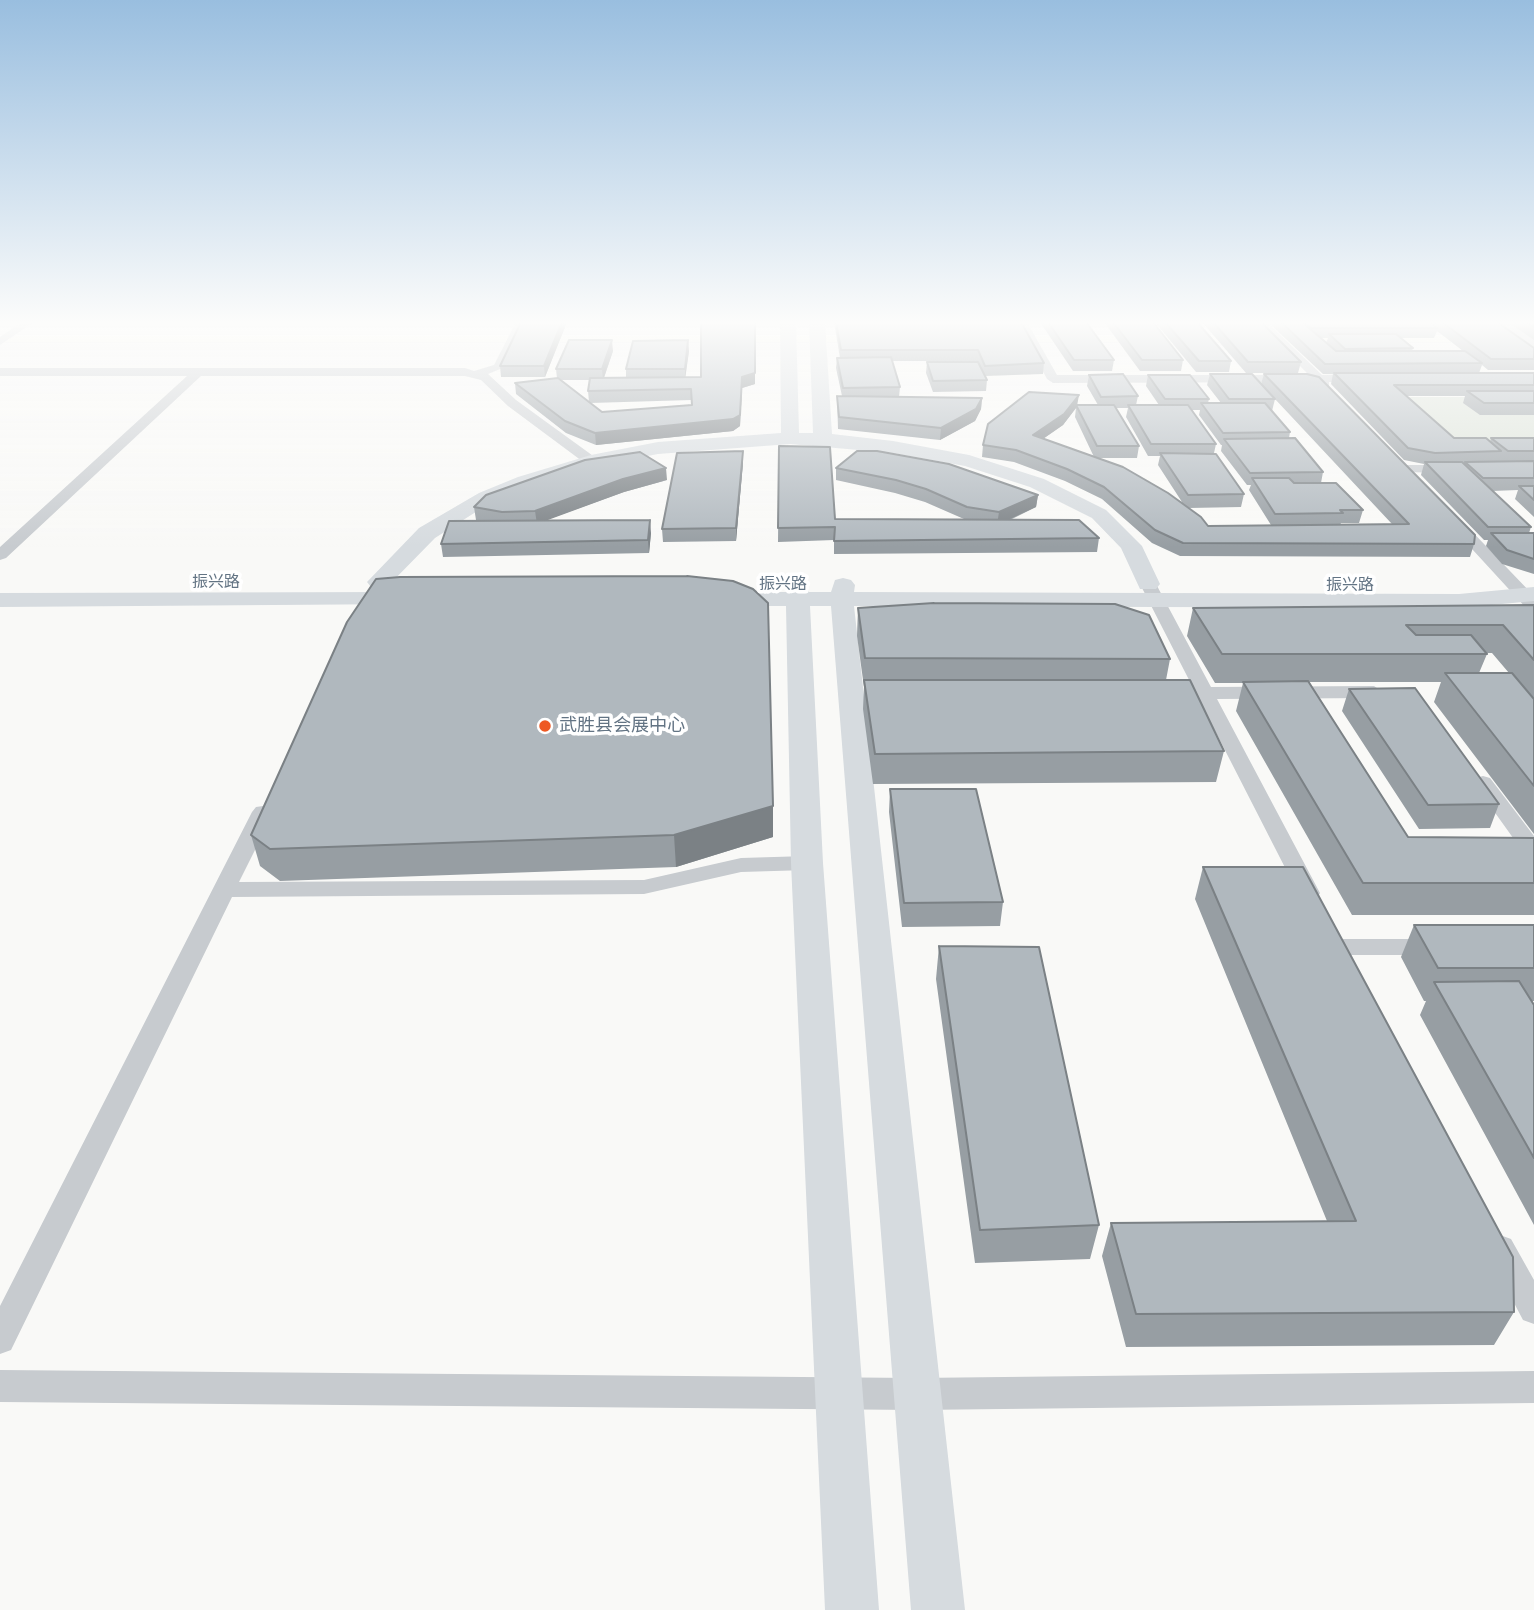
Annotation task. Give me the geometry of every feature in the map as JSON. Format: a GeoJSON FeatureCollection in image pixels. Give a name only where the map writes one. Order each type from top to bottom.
{"type":"FeatureCollection","features":[{"type":"Feature","properties":{"kind":"main road"},"geometry":{"type":"LineString","coordinates":[[789,397],[790,438]]}},
{"type":"Feature","properties":{"kind":"main road"},"geometry":{"type":"LineString","coordinates":[[821,397],[823,439]]}},
{"type":"Feature","properties":{"kind":"main road"},"geometry":{"type":"LineString","coordinates":[[372,590],[427,533],[486,497],[524,481],[591,461],[658,448],[790,438],[893,447],[969,461],[1037,483],[1099,514],[1131,547],[1152,592]]}},
{"type":"Feature","properties":{"kind":"main road","name":"振兴路"},"geometry":{"type":"LineString","coordinates":[[0,583],[421,590]]}},
{"type":"Feature","properties":{"kind":"main road","name":"振兴路"},"geometry":{"type":"LineString","coordinates":[[0,600],[372,590]]}},
{"type":"Feature","properties":{"kind":"main road","name":"振兴路"},"geometry":{"type":"LineString","coordinates":[[707,592],[1152,592],[1459,601],[1530,598]]}},
{"type":"Feature","properties":{"kind":"main road"},"geometry":{"type":"LineString","coordinates":[[798,592],[807,863],[852,1610]]}},
{"type":"Feature","properties":{"kind":"main road"},"geometry":{"type":"LineString","coordinates":[[843,592],[938,1610]]}},
{"type":"Feature","properties":{"kind":"street"},"geometry":{"type":"LineString","coordinates":[[0,555],[171,397]]}},
{"type":"Feature","properties":{"kind":"street"},"geometry":{"type":"LineString","coordinates":[[506,397],[591,461]]}},
{"type":"Feature","properties":{"kind":"street"},"geometry":{"type":"LineString","coordinates":[[1424,488],[1402,465],[1470,469]]}},
{"type":"Feature","properties":{"kind":"street"},"geometry":{"type":"LineString","coordinates":[[1442,508],[1530,598]]}},
{"type":"Feature","properties":{"kind":"street"},"geometry":{"type":"LineString","coordinates":[[353,623],[372,590]]}},
{"type":"Feature","properties":{"kind":"street"},"geometry":{"type":"LineString","coordinates":[[1152,592],[1350,971]]}},
{"type":"Feature","properties":{"kind":"street"},"geometry":{"type":"LineString","coordinates":[[1205,693],[1390,692]]}},
{"type":"Feature","properties":{"kind":"street"},"geometry":{"type":"LineString","coordinates":[[1471,766],[1534,851]]}},
{"type":"Feature","properties":{"kind":"street"},"geometry":{"type":"LineString","coordinates":[[0,1339],[272,793]]}},
{"type":"Feature","properties":{"kind":"street"},"geometry":{"type":"LineString","coordinates":[[226,890],[644,887],[741,865],[807,863]]}},
{"type":"Feature","properties":{"kind":"street"},"geometry":{"type":"LineString","coordinates":[[1337,947],[1455,947]]}},
{"type":"Feature","properties":{"kind":"street"},"geometry":{"type":"LineString","coordinates":[[1488,1226],[1534,1310]]}},
{"type":"Feature","properties":{"kind":"street"},"geometry":{"type":"LineString","coordinates":[[0,1386],[916,1394],[1534,1387]]}},
{"type":"Feature","properties":{"kind":"shaded area"},"geometry":{"type":"Polygon","coordinates":[[[1395,397],[1528,397],[1534,402],[1534,449],[1451,448],[1395,397]]]}},
{"type":"Feature","properties":{"kind":"building"},"geometry":{"type":"Polygon","coordinates":[[[534,397],[583,397],[602,412],[692,405],[692,397],[741,397],[740,415],[733,419],[595,433],[565,421],[534,397]]]}},
{"type":"Feature","properties":{"kind":"building"},"geometry":{"type":"Polygon","coordinates":[[[837,397],[982,398],[976,409],[941,428],[839,417],[837,397]]]}},
{"type":"Feature","properties":{"kind":"building"},"geometry":{"type":"Polygon","coordinates":[[[1022,397],[1077,397],[1064,414],[1033,435],[1123,467],[1168,493],[1201,517],[1208,526],[1409,524],[1286,397],[1339,397],[1475,535],[1474,544],[1183,543],[1155,530],[1104,487],[1067,469],[1016,450],[983,445],[988,424],[1022,397]]]}},
{"type":"Feature","properties":{"kind":"building"},"geometry":{"type":"Polygon","coordinates":[[[1164,397],[1209,399],[1165,399],[1164,397]]]}},
{"type":"Feature","properties":{"kind":"building"},"geometry":{"type":"Polygon","coordinates":[[[1228,397],[1275,399],[1229,399],[1228,397]]]}},
{"type":"Feature","properties":{"kind":"building"},"geometry":{"type":"Polygon","coordinates":[[[1358,397],[1408,397],[1454,438],[1486,438],[1501,451],[1435,453],[1408,448],[1358,397]]]}},
{"type":"Feature","properties":{"kind":"building"},"geometry":{"type":"Polygon","coordinates":[[[1476,397],[1534,397],[1534,403],[1484,403],[1476,397]]]}},
{"type":"Feature","properties":{"kind":"building"},"geometry":{"type":"Polygon","coordinates":[[[1201,403],[1265,403],[1290,432],[1223,433],[1201,403]]]}},
{"type":"Feature","properties":{"kind":"building"},"geometry":{"type":"Polygon","coordinates":[[[1076,405],[1114,405],[1139,446],[1097,446],[1076,405]]]}},
{"type":"Feature","properties":{"kind":"building"},"geometry":{"type":"Polygon","coordinates":[[[1128,405],[1188,405],[1216,444],[1151,444],[1128,405]]]}},
{"type":"Feature","properties":{"kind":"building"},"geometry":{"type":"Polygon","coordinates":[[[1295,438],[1323,472],[1250,473],[1224,439],[1295,438]]]}},
{"type":"Feature","properties":{"kind":"building"},"geometry":{"type":"Polygon","coordinates":[[[1491,438],[1534,438],[1534,451],[1508,451],[1491,438]]]}},
{"type":"Feature","properties":{"kind":"building"},"geometry":{"type":"Polygon","coordinates":[[[779,446],[830,447],[835,519],[1079,520],[1099,538],[834,541],[835,527],[778,528],[779,446]]]}},
{"type":"Feature","properties":{"kind":"building"},"geometry":{"type":"Polygon","coordinates":[[[743,451],[736,528],[662,529],[677,453],[743,451]]]}},
{"type":"Feature","properties":{"kind":"building"},"geometry":{"type":"Polygon","coordinates":[[[857,451],[877,451],[949,464],[1038,495],[999,512],[967,507],[926,489],[896,480],[836,468],[857,451]]]}},
{"type":"Feature","properties":{"kind":"building"},"geometry":{"type":"Polygon","coordinates":[[[640,452],[666,468],[623,479],[535,511],[502,512],[474,507],[486,495],[585,460],[640,452]]]}},
{"type":"Feature","properties":{"kind":"building"},"geometry":{"type":"Polygon","coordinates":[[[1160,453],[1216,454],[1244,494],[1188,495],[1160,453]]]}},
{"type":"Feature","properties":{"kind":"building"},"geometry":{"type":"Polygon","coordinates":[[[1534,461],[1534,478],[1483,478],[1465,462],[1534,461]]]}},
{"type":"Feature","properties":{"kind":"building"},"geometry":{"type":"Polygon","coordinates":[[[1425,462],[1462,462],[1531,527],[1488,527],[1425,462]]]}},
{"type":"Feature","properties":{"kind":"building"},"geometry":{"type":"Polygon","coordinates":[[[1252,478],[1289,478],[1294,483],[1336,483],[1363,510],[1275,514],[1252,478]]]}},
{"type":"Feature","properties":{"kind":"building"},"geometry":{"type":"Polygon","coordinates":[[[1519,486],[1534,486],[1534,500],[1519,486]]]}},
{"type":"Feature","properties":{"kind":"building"},"geometry":{"type":"Polygon","coordinates":[[[650,520],[648,540],[441,544],[449,521],[650,520]]]}},
{"type":"Feature","properties":{"kind":"building"},"geometry":{"type":"Polygon","coordinates":[[[1491,533],[1534,533],[1534,559],[1507,550],[1491,533]]]}},
{"type":"Feature","properties":{"kind":"building","name":"武胜县会展中心"},"geometry":{"type":"Polygon","coordinates":[[[687,576],[733,581],[753,589],[768,603],[773,806],[674,835],[270,849],[251,835],[347,622],[376,579],[687,576]]]}},
{"type":"Feature","properties":{"kind":"building"},"geometry":{"type":"Polygon","coordinates":[[[934,603],[1115,604],[1149,615],[1170,659],[865,658],[858,608],[934,603]]]}},
{"type":"Feature","properties":{"kind":"building"},"geometry":{"type":"Polygon","coordinates":[[[1534,605],[1534,660],[1503,625],[1406,625],[1416,635],[1471,635],[1487,654],[1222,654],[1193,608],[1534,605]]]}},
{"type":"Feature","properties":{"kind":"building"},"geometry":{"type":"Polygon","coordinates":[[[1445,673],[1512,673],[1534,699],[1534,786],[1445,673]]]}},
{"type":"Feature","properties":{"kind":"building"},"geometry":{"type":"Polygon","coordinates":[[[864,680],[1190,680],[1224,751],[875,754],[864,680]]]}},
{"type":"Feature","properties":{"kind":"building"},"geometry":{"type":"Polygon","coordinates":[[[1308,681],[1408,837],[1534,838],[1534,883],[1363,883],[1243,682],[1308,681]]]}},
{"type":"Feature","properties":{"kind":"building"},"geometry":{"type":"Polygon","coordinates":[[[1415,688],[1499,804],[1428,805],[1349,689],[1415,688]]]}},
{"type":"Feature","properties":{"kind":"building"},"geometry":{"type":"Polygon","coordinates":[[[890,789],[976,789],[1003,902],[904,903],[890,789]]]}},
{"type":"Feature","properties":{"kind":"building"},"geometry":{"type":"Polygon","coordinates":[[[1203,867],[1303,867],[1513,1257],[1514,1312],[1136,1314],[1111,1223],[1356,1221],[1203,867]]]}},
{"type":"Feature","properties":{"kind":"building"},"geometry":{"type":"Polygon","coordinates":[[[1414,925],[1534,925],[1534,968],[1438,968],[1414,925]]]}},
{"type":"Feature","properties":{"kind":"building"},"geometry":{"type":"Polygon","coordinates":[[[939,946],[1039,947],[1099,1225],[980,1230],[939,946]]]}},
{"type":"Feature","properties":{"kind":"building"},"geometry":{"type":"Polygon","coordinates":[[[1519,981],[1534,1005],[1534,1158],[1434,982],[1519,981]]]}},
{"type":"Feature","properties":{"kind":"place","name":"武胜县会展中心"},"geometry":{"type":"Point","coordinates":[545,726]}}]}
